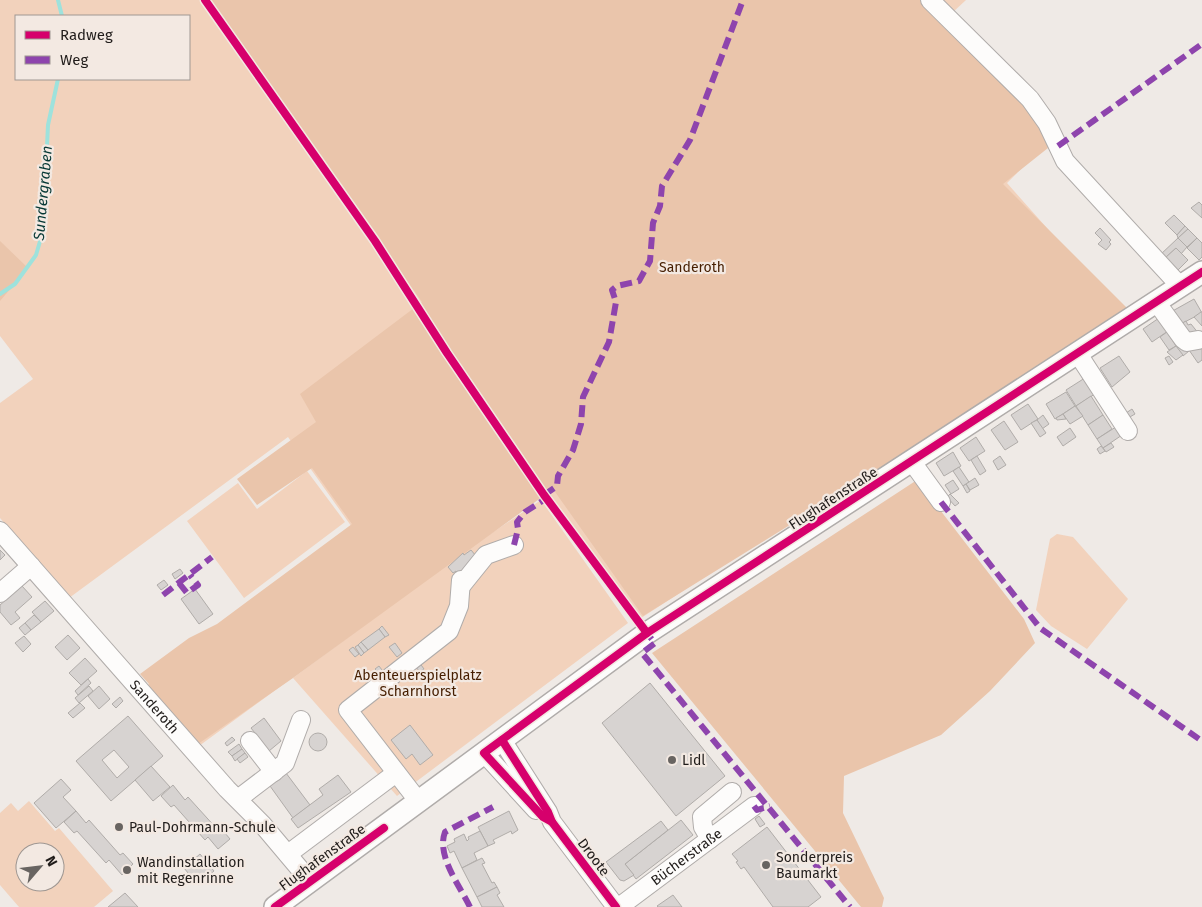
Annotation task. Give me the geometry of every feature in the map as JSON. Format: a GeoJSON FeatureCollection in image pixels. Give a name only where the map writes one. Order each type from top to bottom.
{"type":"FeatureCollection","features":[{"type":"Feature","properties":{"kind":"main road","name":"Flughafenstraße"},"geometry":{"type":"LineString","coordinates":[[275,907],[647,633],[1182,287],[1202,272]]}},
{"type":"Feature","properties":{"kind":"street"},"geometry":{"type":"LineString","coordinates":[[930,0],[1030,99],[1048,123],[1065,160],[1182,287]]}},
{"type":"Feature","properties":{"kind":"street"},"geometry":{"type":"LineString","coordinates":[[1157,303],[1183,339],[1188,342],[1198,340]]}},
{"type":"Feature","properties":{"kind":"street"},"geometry":{"type":"LineString","coordinates":[[1078,354],[1128,431]]}},
{"type":"Feature","properties":{"kind":"street"},"geometry":{"type":"LineString","coordinates":[[912,462],[941,502]]}},
{"type":"Feature","properties":{"kind":"street","name":"Sanderoth"},"geometry":{"type":"LineString","coordinates":[[0,531],[310,881]]}},
{"type":"Feature","properties":{"kind":"street"},"geometry":{"type":"LineString","coordinates":[[419,802],[348,710],[449,631],[459,606],[461,583],[486,555],[514,545]]}},
{"type":"Feature","properties":{"kind":"street"},"geometry":{"type":"LineString","coordinates":[[0,593],[31,566]]}},
{"type":"Feature","properties":{"kind":"street"},"geometry":{"type":"LineString","coordinates":[[238,799],[285,763],[301,720]]}},
{"type":"Feature","properties":{"kind":"street","name":"Droote"},"geometry":{"type":"LineString","coordinates":[[502,740],[548,812],[552,822],[617,907]]}},
{"type":"Feature","properties":{"kind":"street"},"geometry":{"type":"LineString","coordinates":[[250,741],[274,772]]}},
{"type":"Feature","properties":{"kind":"street","name":"Droote"},"geometry":{"type":"LineString","coordinates":[[484,753],[542,817],[552,822]]}},
{"type":"Feature","properties":{"kind":"street"},"geometry":{"type":"LineString","coordinates":[[288,854],[396,773]]}},
{"type":"Feature","properties":{"kind":"street"},"geometry":{"type":"LineString","coordinates":[[710,838],[704,827],[702,817],[732,792]]}},
{"type":"Feature","properties":{"kind":"street","name":"Bücherstraße"},"geometry":{"type":"LineString","coordinates":[[617,907],[754,806]]}},
{"type":"Feature","properties":{"kind":"green space","name":"Sanderoth"},"geometry":{"type":"Polygon","coordinates":[[[0,0],[215,0],[1046,144],[1007,183],[1119,309],[638,620],[546,492],[468,549],[541,500],[628,623],[397,796],[293,678],[457,557],[199,746],[147,685],[354,530],[288,437],[69,598],[0,518],[0,403],[33,379],[0,336],[0,0]]]}},
{"type":"Feature","properties":{"kind":"green space","name":"Sanderoth"},"geometry":{"type":"Polygon","coordinates":[[[209,0],[920,0],[1038,118],[1048,148],[1003,184],[1132,313],[643,616],[553,489],[293,678],[198,744],[150,690],[149,684],[140,674],[189,638],[217,624],[352,524],[312,468],[257,505],[237,479],[316,422],[300,394],[422,302],[209,0]]]}},
{"type":"Feature","properties":{"kind":"green space"},"geometry":{"type":"Polygon","coordinates":[[[938,0],[966,0],[952,13],[938,0]]]}},
{"type":"Feature","properties":{"kind":"green space"},"geometry":{"type":"Polygon","coordinates":[[[0,241],[28,268],[0,301],[0,241]]]}},
{"type":"Feature","properties":{"kind":"green space"},"geometry":{"type":"Polygon","coordinates":[[[307,471],[345,522],[244,598],[187,521],[238,483],[257,509],[307,471]]]}},
{"type":"Feature","properties":{"kind":"green space"},"geometry":{"type":"Polygon","coordinates":[[[917,480],[1024,619],[1035,643],[990,691],[941,735],[844,776],[843,813],[884,898],[882,907],[861,907],[652,653],[917,480]]]}},
{"type":"Feature","properties":{"kind":"green space"},"geometry":{"type":"Polygon","coordinates":[[[1057,534],[1073,537],[1128,599],[1087,649],[1051,626],[1036,610],[1050,539],[1057,534]]]}},
{"type":"Feature","properties":{"kind":"green space"},"geometry":{"type":"Polygon","coordinates":[[[29,801],[55,831],[59,828],[113,891],[94,907],[19,907],[0,885],[0,813],[11,803],[18,811],[29,801]]]}},
{"type":"Feature","properties":{"kind":"building"},"geometry":{"type":"Polygon","coordinates":[[[1199,202],[1202,205],[1202,218],[1191,208],[1199,202]]]}},
{"type":"Feature","properties":{"kind":"building"},"geometry":{"type":"Polygon","coordinates":[[[1174,215],[1185,226],[1177,235],[1165,223],[1174,215]]]}},
{"type":"Feature","properties":{"kind":"building"},"geometry":{"type":"Polygon","coordinates":[[[1185,226],[1188,229],[1178,238],[1177,235],[1185,226]]]}},
{"type":"Feature","properties":{"kind":"building"},"geometry":{"type":"Polygon","coordinates":[[[1100,228],[1111,240],[1109,242],[1111,244],[1106,250],[1098,244],[1102,240],[1095,233],[1100,228]]]}},
{"type":"Feature","properties":{"kind":"building"},"geometry":{"type":"Polygon","coordinates":[[[1188,229],[1197,238],[1187,247],[1178,238],[1188,229]]]}},
{"type":"Feature","properties":{"kind":"building"},"geometry":{"type":"Polygon","coordinates":[[[1178,238],[1187,247],[1181,254],[1176,248],[1164,259],[1160,255],[1178,238]]]}},
{"type":"Feature","properties":{"kind":"building"},"geometry":{"type":"Polygon","coordinates":[[[1197,238],[1202,243],[1202,257],[1199,260],[1187,248],[1197,238]]]}},
{"type":"Feature","properties":{"kind":"building"},"geometry":{"type":"Polygon","coordinates":[[[1176,248],[1188,260],[1176,272],[1164,259],[1176,248]]]}},
{"type":"Feature","properties":{"kind":"building"},"geometry":{"type":"Polygon","coordinates":[[[1194,299],[1202,313],[1177,326],[1169,313],[1194,299]]]}},
{"type":"Feature","properties":{"kind":"building"},"geometry":{"type":"Polygon","coordinates":[[[1202,312],[1202,326],[1194,317],[1202,312]]]}},
{"type":"Feature","properties":{"kind":"building"},"geometry":{"type":"Polygon","coordinates":[[[1159,318],[1168,331],[1152,342],[1143,329],[1159,318]]]}},
{"type":"Feature","properties":{"kind":"building"},"geometry":{"type":"Polygon","coordinates":[[[1186,321],[1199,334],[1189,338],[1177,326],[1186,321]]]}},
{"type":"Feature","properties":{"kind":"building"},"geometry":{"type":"Polygon","coordinates":[[[1167,332],[1176,346],[1169,350],[1160,337],[1167,332]]]}},
{"type":"Feature","properties":{"kind":"building"},"geometry":{"type":"Polygon","coordinates":[[[1184,343],[1189,351],[1183,356],[1177,348],[1184,343]]]}},
{"type":"Feature","properties":{"kind":"building"},"geometry":{"type":"Polygon","coordinates":[[[1176,346],[1183,355],[1176,360],[1167,352],[1176,346]]]}},
{"type":"Feature","properties":{"kind":"building"},"geometry":{"type":"Polygon","coordinates":[[[1199,346],[1202,348],[1202,360],[1198,363],[1189,350],[1199,346]]]}},
{"type":"Feature","properties":{"kind":"building"},"geometry":{"type":"Polygon","coordinates":[[[1119,356],[1130,372],[1112,387],[1100,368],[1119,356]]]}},
{"type":"Feature","properties":{"kind":"building"},"geometry":{"type":"Polygon","coordinates":[[[1169,356],[1173,362],[1169,365],[1165,358],[1169,356]]]}},
{"type":"Feature","properties":{"kind":"building"},"geometry":{"type":"Polygon","coordinates":[[[1088,376],[1098,392],[1076,406],[1066,390],[1088,376]]]}},
{"type":"Feature","properties":{"kind":"building"},"geometry":{"type":"Polygon","coordinates":[[[1066,392],[1075,406],[1055,419],[1046,404],[1066,392]]]}},
{"type":"Feature","properties":{"kind":"building"},"geometry":{"type":"Polygon","coordinates":[[[1091,396],[1103,415],[1088,425],[1076,406],[1091,396]]]}},
{"type":"Feature","properties":{"kind":"building"},"geometry":{"type":"Polygon","coordinates":[[[1028,404],[1038,419],[1021,430],[1011,415],[1028,404]]]}},
{"type":"Feature","properties":{"kind":"building"},"geometry":{"type":"Polygon","coordinates":[[[1075,406],[1083,416],[1070,424],[1063,414],[1075,406]]]}},
{"type":"Feature","properties":{"kind":"building"},"geometry":{"type":"Polygon","coordinates":[[[1132,409],[1135,414],[1128,418],[1126,413],[1132,409]]]}},
{"type":"Feature","properties":{"kind":"building"},"geometry":{"type":"Polygon","coordinates":[[[1063,414],[1066,419],[1057,420],[1056,418],[1063,414]]]}},
{"type":"Feature","properties":{"kind":"building"},"geometry":{"type":"Polygon","coordinates":[[[1043,415],[1049,424],[1042,429],[1037,420],[1043,415]]]}},
{"type":"Feature","properties":{"kind":"building"},"geometry":{"type":"Polygon","coordinates":[[[1103,415],[1112,429],[1097,439],[1088,425],[1103,415]]]}},
{"type":"Feature","properties":{"kind":"building"},"geometry":{"type":"Polygon","coordinates":[[[1037,420],[1046,433],[1040,437],[1031,423],[1037,420]]]}},
{"type":"Feature","properties":{"kind":"building"},"geometry":{"type":"Polygon","coordinates":[[[1004,421],[1018,442],[1005,450],[991,430],[1004,421]]]}},
{"type":"Feature","properties":{"kind":"building"},"geometry":{"type":"Polygon","coordinates":[[[1119,425],[1125,433],[1103,448],[1097,439],[1119,425]]]}},
{"type":"Feature","properties":{"kind":"building"},"geometry":{"type":"Polygon","coordinates":[[[1070,428],[1076,437],[1063,446],[1057,437],[1070,428]]]}},
{"type":"Feature","properties":{"kind":"building"},"geometry":{"type":"Polygon","coordinates":[[[976,437],[985,451],[969,461],[960,448],[976,437]]]}},
{"type":"Feature","properties":{"kind":"building"},"geometry":{"type":"Polygon","coordinates":[[[1111,443],[1114,447],[1106,452],[1103,448],[1111,443]]]}},
{"type":"Feature","properties":{"kind":"building"},"geometry":{"type":"Polygon","coordinates":[[[1101,446],[1105,451],[1100,454],[1097,449],[1101,446]]]}},
{"type":"Feature","properties":{"kind":"building"},"geometry":{"type":"Polygon","coordinates":[[[953,452],[961,466],[944,476],[936,463],[953,452]]]}},
{"type":"Feature","properties":{"kind":"building"},"geometry":{"type":"Polygon","coordinates":[[[977,456],[986,471],[980,475],[971,460],[977,456]]]}},
{"type":"Feature","properties":{"kind":"building"},"geometry":{"type":"Polygon","coordinates":[[[1000,456],[1006,465],[998,470],[993,461],[1000,456]]]}},
{"type":"Feature","properties":{"kind":"building"},"geometry":{"type":"Polygon","coordinates":[[[959,467],[969,482],[963,486],[953,471],[959,467]]]}},
{"type":"Feature","properties":{"kind":"building"},"geometry":{"type":"Polygon","coordinates":[[[975,478],[979,485],[970,490],[966,484],[975,478]]]}},
{"type":"Feature","properties":{"kind":"building"},"geometry":{"type":"Polygon","coordinates":[[[953,480],[959,489],[951,494],[945,485],[953,480]]]}},
{"type":"Feature","properties":{"kind":"building"},"geometry":{"type":"Polygon","coordinates":[[[966,484],[970,491],[967,493],[963,486],[966,484]]]}},
{"type":"Feature","properties":{"kind":"building"},"geometry":{"type":"Polygon","coordinates":[[[950,494],[959,503],[955,506],[947,497],[950,494]]]}},
{"type":"Feature","properties":{"kind":"building"},"geometry":{"type":"Polygon","coordinates":[[[0,550],[5,555],[0,560],[0,550]]]}},
{"type":"Feature","properties":{"kind":"building"},"geometry":{"type":"Polygon","coordinates":[[[471,550],[476,556],[469,562],[474,569],[461,577],[456,571],[453,573],[448,567],[463,553],[464,555],[471,550]]]}},
{"type":"Feature","properties":{"kind":"building"},"geometry":{"type":"Polygon","coordinates":[[[180,569],[183,573],[175,579],[172,574],[180,569]]]}},
{"type":"Feature","properties":{"kind":"building"},"geometry":{"type":"Polygon","coordinates":[[[164,580],[168,585],[161,590],[157,585],[164,580]]]}},
{"type":"Feature","properties":{"kind":"building"},"geometry":{"type":"Polygon","coordinates":[[[22,586],[32,597],[15,612],[20,618],[11,625],[0,612],[0,605],[22,586]]]}},
{"type":"Feature","properties":{"kind":"building"},"geometry":{"type":"Polygon","coordinates":[[[195,589],[213,614],[199,624],[181,599],[195,589]]]}},
{"type":"Feature","properties":{"kind":"building"},"geometry":{"type":"Polygon","coordinates":[[[45,601],[54,611],[41,622],[32,612],[45,601]]]}},
{"type":"Feature","properties":{"kind":"building"},"geometry":{"type":"Polygon","coordinates":[[[34,615],[41,622],[31,630],[25,623],[34,615]]]}},
{"type":"Feature","properties":{"kind":"building"},"geometry":{"type":"Polygon","coordinates":[[[25,623],[31,630],[25,635],[19,628],[25,623]]]}},
{"type":"Feature","properties":{"kind":"building"},"geometry":{"type":"Polygon","coordinates":[[[382,626],[389,635],[385,637],[379,629],[382,626]]]}},
{"type":"Feature","properties":{"kind":"building"},"geometry":{"type":"Polygon","coordinates":[[[379,629],[385,637],[368,650],[361,642],[379,629]]]}},
{"type":"Feature","properties":{"kind":"building"},"geometry":{"type":"Polygon","coordinates":[[[68,635],[80,648],[67,660],[55,647],[68,635]]]}},
{"type":"Feature","properties":{"kind":"building"},"geometry":{"type":"Polygon","coordinates":[[[24,636],[31,644],[23,652],[15,643],[24,636]]]}},
{"type":"Feature","properties":{"kind":"building"},"geometry":{"type":"Polygon","coordinates":[[[361,642],[368,650],[364,653],[358,645],[361,642]]]}},
{"type":"Feature","properties":{"kind":"building"},"geometry":{"type":"Polygon","coordinates":[[[395,643],[402,653],[397,657],[389,647],[395,643]]]}},
{"type":"Feature","properties":{"kind":"building"},"geometry":{"type":"Polygon","coordinates":[[[358,645],[364,653],[361,656],[355,647],[358,645]]]}},
{"type":"Feature","properties":{"kind":"building"},"geometry":{"type":"Polygon","coordinates":[[[353,647],[359,654],[355,657],[349,650],[353,647]]]}},
{"type":"Feature","properties":{"kind":"building"},"geometry":{"type":"Polygon","coordinates":[[[85,658],[97,671],[81,685],[69,673],[85,658]]]}},
{"type":"Feature","properties":{"kind":"building"},"geometry":{"type":"Polygon","coordinates":[[[419,662],[424,669],[420,672],[414,665],[419,662]]]}},
{"type":"Feature","properties":{"kind":"building"},"geometry":{"type":"Polygon","coordinates":[[[379,666],[385,674],[382,677],[375,669],[379,666]]]}},
{"type":"Feature","properties":{"kind":"building"},"geometry":{"type":"Polygon","coordinates":[[[88,679],[91,683],[78,695],[75,691],[88,679]]]}},
{"type":"Feature","properties":{"kind":"building","name":"Lidl"},"geometry":{"type":"Polygon","coordinates":[[[650,683],[725,776],[676,816],[602,723],[650,683]]]}},
{"type":"Feature","properties":{"kind":"building"},"geometry":{"type":"Polygon","coordinates":[[[89,686],[93,691],[79,703],[75,698],[89,686]]]}},
{"type":"Feature","properties":{"kind":"building"},"geometry":{"type":"Polygon","coordinates":[[[99,686],[110,699],[99,709],[88,696],[99,686]]]}},
{"type":"Feature","properties":{"kind":"building"},"geometry":{"type":"Polygon","coordinates":[[[120,697],[123,701],[116,708],[112,704],[120,697]]]}},
{"type":"Feature","properties":{"kind":"building"},"geometry":{"type":"Polygon","coordinates":[[[80,703],[85,708],[73,718],[68,713],[80,703]]]}},
{"type":"Feature","properties":{"kind":"building"},"geometry":{"type":"Polygon","coordinates":[[[128,716],[163,756],[111,801],[76,761],[128,716]],[[114,750],[102,760],[117,778],[129,767],[114,750]]]}},
{"type":"Feature","properties":{"kind":"building"},"geometry":{"type":"Polygon","coordinates":[[[264,718],[281,741],[269,751],[251,728],[264,718]]]}},
{"type":"Feature","properties":{"kind":"building"},"geometry":{"type":"Polygon","coordinates":[[[410,725],[433,755],[420,765],[412,754],[406,759],[391,740],[410,725]]]}},
{"type":"Feature","properties":{"kind":"building"},"geometry":{"type":"Polygon","coordinates":[[[314,733],[322,733],[327,738],[325,749],[314,751],[309,746],[309,738],[314,733]]]}},
{"type":"Feature","properties":{"kind":"building"},"geometry":{"type":"Polygon","coordinates":[[[232,737],[235,740],[227,746],[225,743],[232,737]]]}},
{"type":"Feature","properties":{"kind":"building"},"geometry":{"type":"Polygon","coordinates":[[[239,744],[242,749],[232,756],[228,752],[239,744]]]}},
{"type":"Feature","properties":{"kind":"building"},"geometry":{"type":"Polygon","coordinates":[[[242,749],[245,753],[235,761],[232,756],[242,749]]]}},
{"type":"Feature","properties":{"kind":"building"},"geometry":{"type":"Polygon","coordinates":[[[245,753],[248,757],[240,763],[237,759],[245,753]]]}},
{"type":"Feature","properties":{"kind":"building"},"geometry":{"type":"Polygon","coordinates":[[[151,766],[170,787],[153,801],[135,780],[151,766]]]}},
{"type":"Feature","properties":{"kind":"building"},"geometry":{"type":"Polygon","coordinates":[[[286,773],[310,805],[293,818],[270,786],[286,773]]]}},
{"type":"Feature","properties":{"kind":"building"},"geometry":{"type":"Polygon","coordinates":[[[338,775],[351,792],[298,828],[291,819],[323,795],[319,789],[338,775]]]}},
{"type":"Feature","properties":{"kind":"building"},"geometry":{"type":"Polygon","coordinates":[[[61,779],[71,790],[63,797],[76,811],[56,828],[34,803],[61,779]]]}},
{"type":"Feature","properties":{"kind":"building"},"geometry":{"type":"Polygon","coordinates":[[[173,785],[185,800],[188,797],[217,829],[220,827],[230,839],[218,849],[208,837],[205,840],[174,805],[171,807],[161,796],[173,785]]]}},
{"type":"Feature","properties":{"kind":"building"},"geometry":{"type":"Polygon","coordinates":[[[76,811],[86,823],[89,820],[120,855],[123,853],[133,864],[122,875],[109,860],[106,863],[77,831],[74,833],[64,822],[76,811]]]}},
{"type":"Feature","properties":{"kind":"building"},"geometry":{"type":"Polygon","coordinates":[[[509,811],[518,830],[512,834],[511,831],[493,840],[495,843],[488,846],[478,827],[509,811]]]}},
{"type":"Feature","properties":{"kind":"building"},"geometry":{"type":"Polygon","coordinates":[[[759,816],[765,824],[760,827],[755,819],[759,816]]]}},
{"type":"Feature","properties":{"kind":"building"},"geometry":{"type":"Polygon","coordinates":[[[681,820],[693,835],[636,879],[625,864],[681,820]]]}},
{"type":"Feature","properties":{"kind":"building"},"geometry":{"type":"Polygon","coordinates":[[[661,821],[668,830],[625,864],[634,875],[624,881],[620,880],[606,862],[661,821]]]}},
{"type":"Feature","properties":{"kind":"building","name":"Sonderpreis Baumarkt"},"geometry":{"type":"Polygon","coordinates":[[[767,827],[821,897],[808,907],[773,907],[744,867],[741,869],[736,862],[738,861],[732,854],[767,827]]]}},
{"type":"Feature","properties":{"kind":"building"},"geometry":{"type":"Polygon","coordinates":[[[480,831],[488,846],[474,853],[477,860],[462,868],[454,851],[450,853],[447,846],[455,842],[454,839],[464,834],[467,841],[468,837],[480,831]]]}},
{"type":"Feature","properties":{"kind":"building"},"geometry":{"type":"Polygon","coordinates":[[[200,854],[214,871],[198,885],[184,868],[200,854]]]}},
{"type":"Feature","properties":{"kind":"building"},"geometry":{"type":"Polygon","coordinates":[[[482,858],[485,863],[482,864],[492,883],[494,882],[497,887],[477,897],[462,868],[482,858]]]}},
{"type":"Feature","properties":{"kind":"building"},"geometry":{"type":"Polygon","coordinates":[[[497,887],[500,893],[497,895],[504,907],[482,907],[477,897],[497,887]]]}},
{"type":"Feature","properties":{"kind":"building"},"geometry":{"type":"Polygon","coordinates":[[[125,893],[138,907],[108,907],[125,893]]]}},
{"type":"Feature","properties":{"kind":"building"},"geometry":{"type":"Polygon","coordinates":[[[673,895],[682,907],[657,906],[673,895]]]}},
{"type":"Feature","properties":{"kind":"waterway","name":"Sundergraben"},"geometry":{"type":"LineString","coordinates":[[58,0],[62,15]]}},
{"type":"Feature","properties":{"kind":"waterway","name":"Sundergraben"},"geometry":{"type":"LineString","coordinates":[[0,294],[15,284],[36,255],[43,231],[48,125],[58,80]]}},
{"type":"Feature","properties":{"kind":"marked path"},"geometry":{"type":"LineString","coordinates":[[544,495],[557,486],[558,476],[573,450],[581,424],[583,397],[609,342],[616,302],[612,290],[617,286],[639,281],[650,261],[653,223],[660,206],[662,186],[690,140],[743,0]]}},
{"type":"Feature","properties":{"kind":"marked path"},"geometry":{"type":"LineString","coordinates":[[1058,146],[1202,44]]}},
{"type":"Feature","properties":{"kind":"marked path"},"geometry":{"type":"LineString","coordinates":[[514,545],[518,529],[517,522],[525,512],[547,498]]}},
{"type":"Feature","properties":{"kind":"marked path"},"geometry":{"type":"LineString","coordinates":[[941,502],[1040,628],[1202,741]]}},
{"type":"Feature","properties":{"kind":"marked path"},"geometry":{"type":"LineString","coordinates":[[163,595],[212,557]]}},
{"type":"Feature","properties":{"kind":"marked path"},"geometry":{"type":"LineString","coordinates":[[179,583],[187,593],[198,585],[190,575]]}},
{"type":"Feature","properties":{"kind":"marked path"},"geometry":{"type":"LineString","coordinates":[[644,630],[655,643],[642,653],[850,907]]}},
{"type":"Feature","properties":{"kind":"marked path"},"geometry":{"type":"LineString","coordinates":[[754,806],[757,810],[770,806]]}},
{"type":"Feature","properties":{"kind":"marked path"},"geometry":{"type":"LineString","coordinates":[[470,907],[446,861],[443,841],[445,832],[493,807]]}},
{"type":"Feature","properties":{"kind":"cycle path"},"geometry":{"type":"LineString","coordinates":[[205,0],[375,241],[447,353],[544,495],[647,633]]}},
{"type":"Feature","properties":{"kind":"cycle path"},"geometry":{"type":"LineString","coordinates":[[552,822],[543,817],[484,753],[647,633],[1202,272]]}},
{"type":"Feature","properties":{"kind":"cycle path"},"geometry":{"type":"LineString","coordinates":[[502,740],[548,812],[552,822],[616,907]]}},
{"type":"Feature","properties":{"kind":"cycle path"},"geometry":{"type":"LineString","coordinates":[[275,907],[384,828]]}},
{"type":"Feature","properties":{"kind":"place","name":"Lidl"},"geometry":{"type":"Point","coordinates":[672,760]}},
{"type":"Feature","properties":{"kind":"place","name":"Paul-Dohrmann-Schule"},"geometry":{"type":"Point","coordinates":[119,827]}},
{"type":"Feature","properties":{"kind":"place","name":"Sonderpreis Baumarkt"},"geometry":{"type":"Point","coordinates":[766,865]}},
{"type":"Feature","properties":{"kind":"place","name":"Wandinstallation mit Regenrinne"},"geometry":{"type":"Point","coordinates":[127,870]}},
{"type":"Feature","properties":{"kind":"park label","name":"Abenteuerspielplatz Scharnhorst"},"geometry":{"type":"Point","coordinates":[418,684]}}]}
